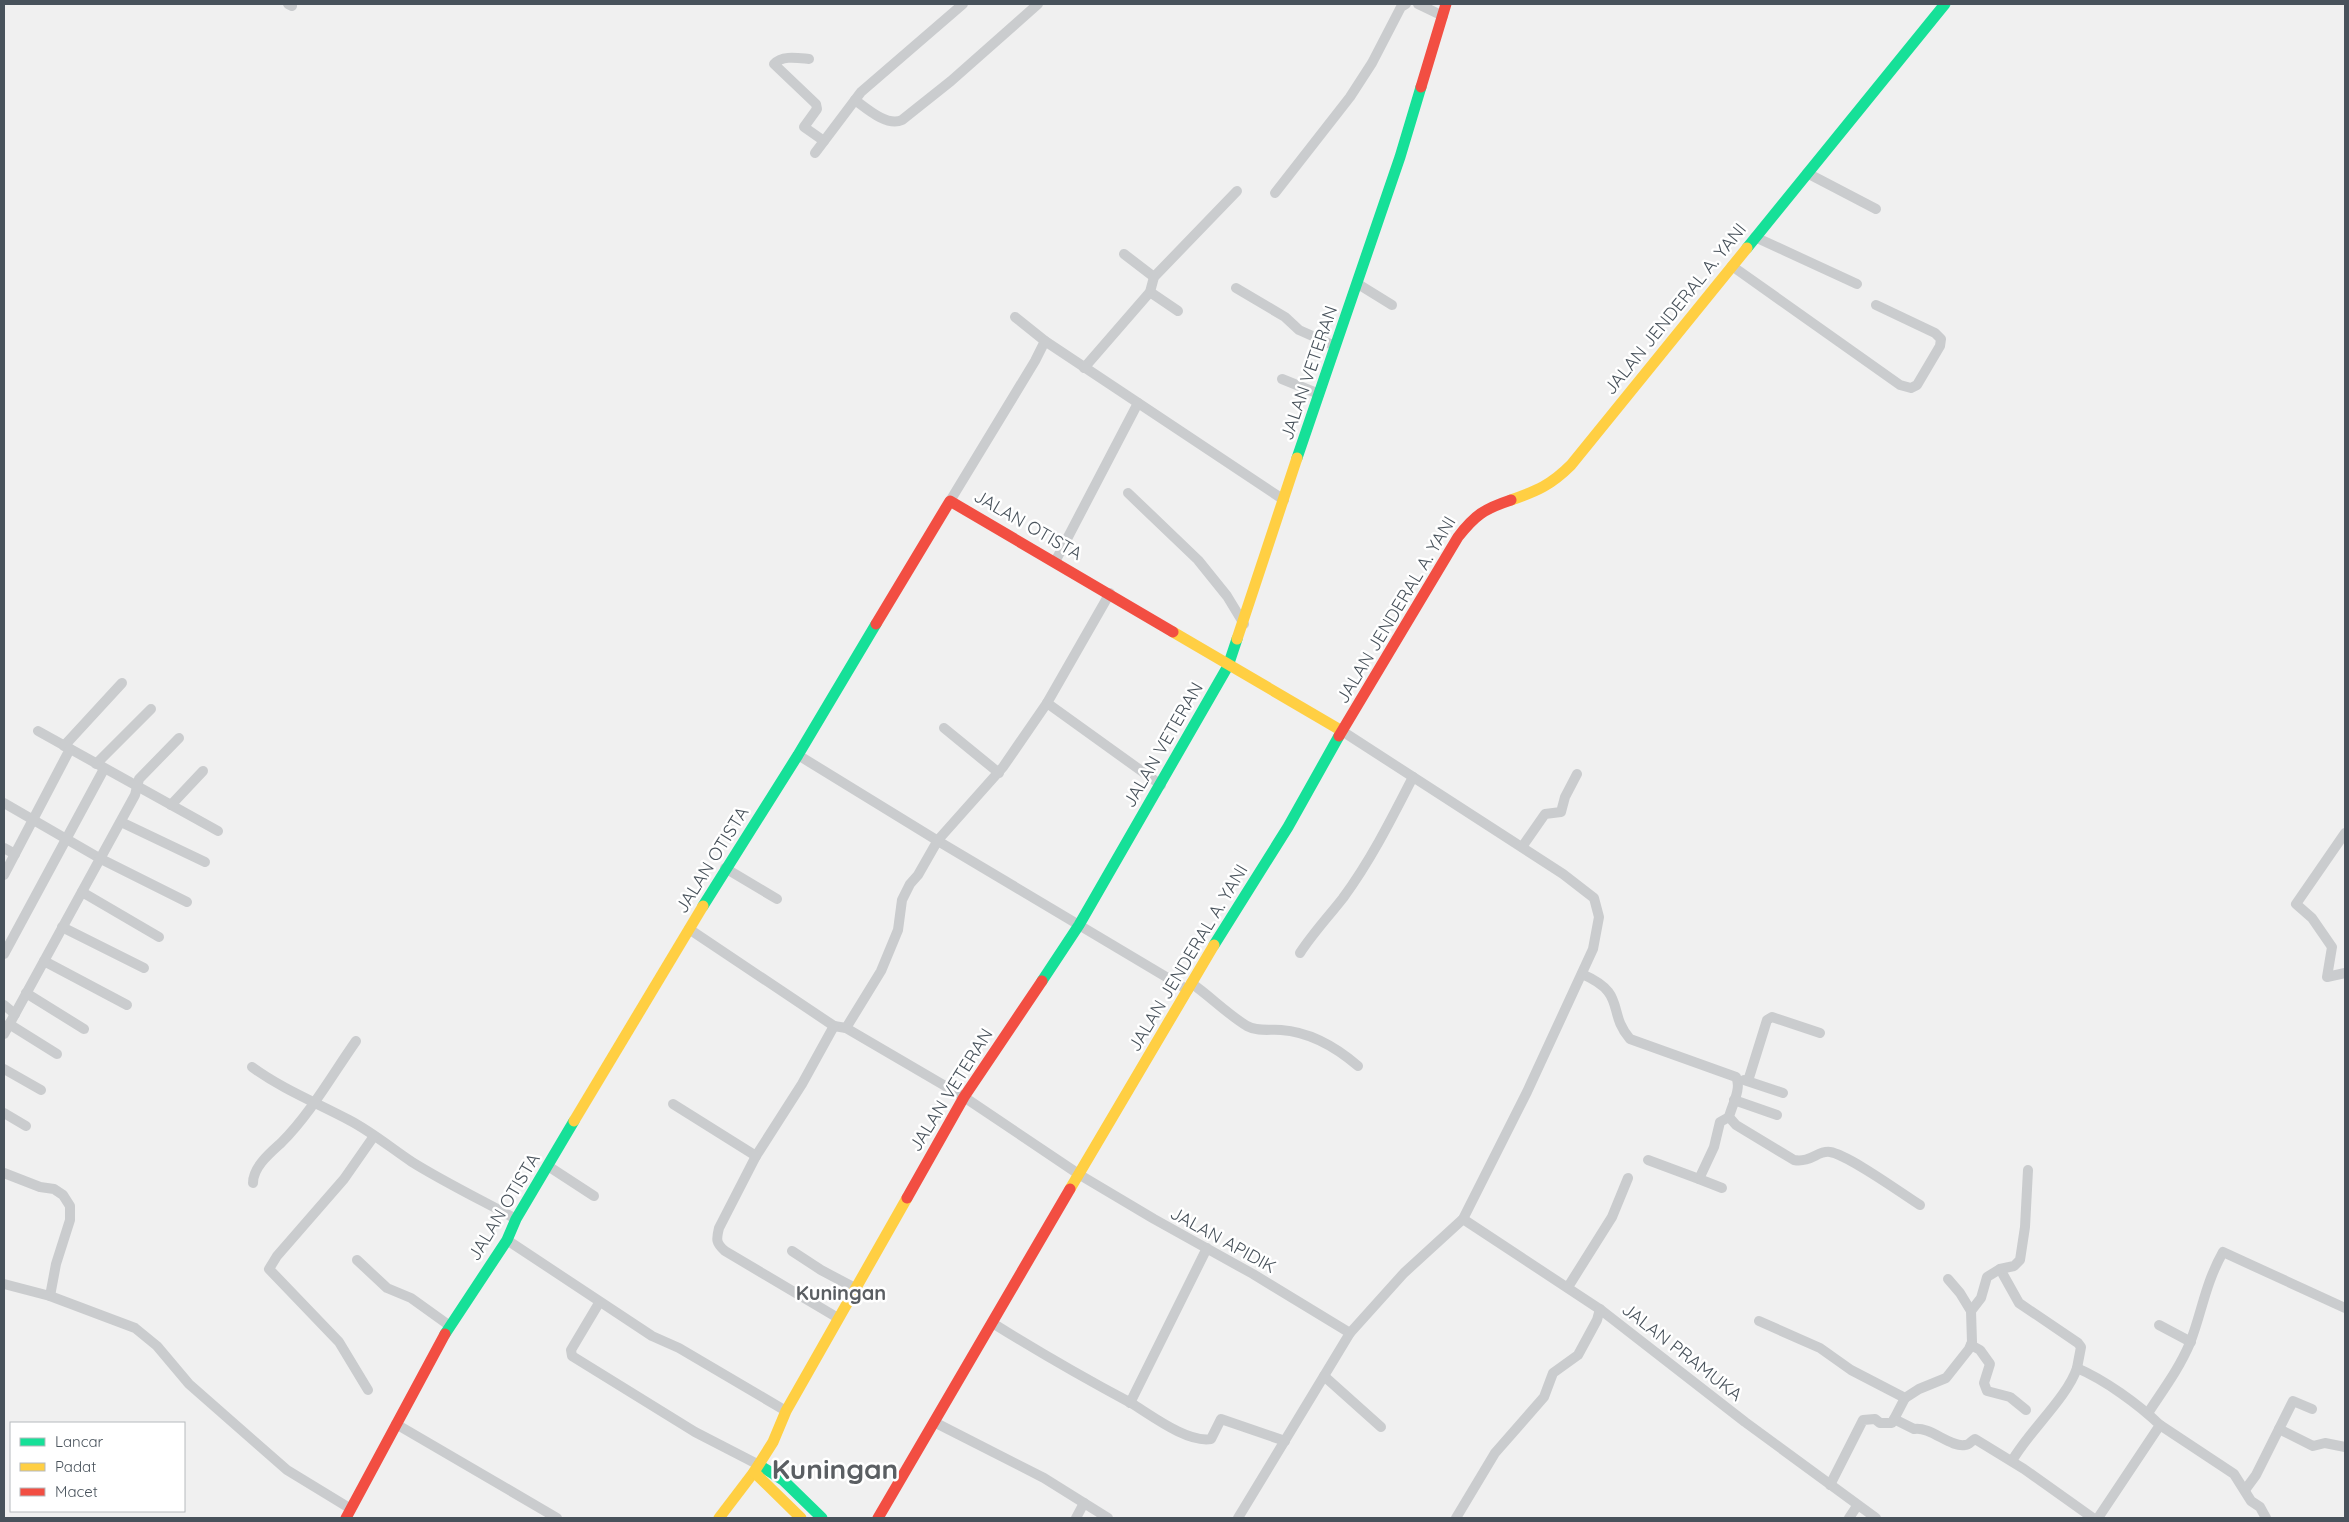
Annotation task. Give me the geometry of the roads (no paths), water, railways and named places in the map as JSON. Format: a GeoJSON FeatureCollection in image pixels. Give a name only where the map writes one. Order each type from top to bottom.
{"type":"FeatureCollection","features":[{"type":"Feature","properties":{"kind":"main road","name":"JALAN VETERAN"},"geometry":{"type":"LineString","coordinates":[[719,1518],[757,1469],[774,1442],[786,1411],[964,1097],[1079,925],[1228,666],[1244,624],[1335,346],[1358,284],[1400,157],[1446,4]]}},
{"type":"Feature","properties":{"kind":"main road","name":"JALAN JENDERAL A. YANI"},"geometry":{"type":"LineString","coordinates":[[878,1518],[994,1324],[1190,986],[1288,827],[1342,731],[1458,537],[1474,517],[1489,507],[1540,490],[1564,472],[1638,384],[1945,4]]}},
{"type":"Feature","properties":{"kind":"main road","name":"JALAN OTISTA"},"geometry":{"type":"LineString","coordinates":[[348,1513],[450,1326],[507,1240],[516,1219],[725,868],[798,755],[950,501],[1056,560],[1228,666],[1342,731]]}},
{"type":"Feature","properties":{"kind":"main road"},"geometry":{"type":"LineString","coordinates":[[757,1469],[801,1518]]}},
{"type":"Feature","properties":{"kind":"main road"},"geometry":{"type":"LineString","coordinates":[[757,1469],[783,1480],[822,1518]]}},
{"type":"Feature","properties":{"kind":"street"},"geometry":{"type":"LineString","coordinates":[[815,153],[855,100],[963,4]]}},
{"type":"Feature","properties":{"kind":"street"},"geometry":{"type":"LineString","coordinates":[[855,100],[876,115],[898,121],[959,75],[1038,4]]}},
{"type":"Feature","properties":{"kind":"street"},"geometry":{"type":"LineString","coordinates":[[1275,193],[1350,97],[1372,63],[1401,6],[1406,4]]}},
{"type":"Feature","properties":{"kind":"street"},"geometry":{"type":"LineString","coordinates":[[1418,4],[1443,16]]}},
{"type":"Feature","properties":{"kind":"street"},"geometry":{"type":"LineString","coordinates":[[809,59],[780,59],[774,64],[816,104],[817,109],[804,127],[824,141]]}},
{"type":"Feature","properties":{"kind":"street"},"geometry":{"type":"LineString","coordinates":[[1807,173],[1876,209]]}},
{"type":"Feature","properties":{"kind":"street"},"geometry":{"type":"LineString","coordinates":[[1084,368],[1150,292],[1154,277],[1237,191]]}},
{"type":"Feature","properties":{"kind":"street"},"geometry":{"type":"LineString","coordinates":[[1755,237],[1857,284]]}},
{"type":"Feature","properties":{"kind":"street"},"geometry":{"type":"LineString","coordinates":[[1124,254],[1154,277]]}},
{"type":"Feature","properties":{"kind":"street"},"geometry":{"type":"LineString","coordinates":[[1732,266],[1900,385],[1911,388],[1917,385],[1940,346],[1941,339],[1935,333],[1876,305]]}},
{"type":"Feature","properties":{"kind":"street"},"geometry":{"type":"LineString","coordinates":[[1358,284],[1392,304]]}},
{"type":"Feature","properties":{"kind":"street"},"geometry":{"type":"LineString","coordinates":[[1236,288],[1285,317],[1299,330],[1335,346]]}},
{"type":"Feature","properties":{"kind":"street"},"geometry":{"type":"LineString","coordinates":[[1150,292],[1178,311]]}},
{"type":"Feature","properties":{"kind":"street"},"geometry":{"type":"LineString","coordinates":[[1015,317],[1084,368],[1284,500]]}},
{"type":"Feature","properties":{"kind":"street"},"geometry":{"type":"LineString","coordinates":[[950,501],[1035,361],[1045,341]]}},
{"type":"Feature","properties":{"kind":"street"},"geometry":{"type":"LineString","coordinates":[[1282,379],[1319,394]]}},
{"type":"Feature","properties":{"kind":"street"},"geometry":{"type":"LineString","coordinates":[[1056,560],[1138,403]]}},
{"type":"Feature","properties":{"kind":"street"},"geometry":{"type":"LineString","coordinates":[[1128,493],[1198,560],[1227,596],[1244,624]]}},
{"type":"Feature","properties":{"kind":"street"},"geometry":{"type":"LineString","coordinates":[[689,929],[834,1026],[846,1028],[881,971],[898,930],[902,900],[938,840],[999,773],[1047,703],[1110,593]]}},
{"type":"Feature","properties":{"kind":"street"},"geometry":{"type":"LineString","coordinates":[[4,875],[33,820],[67,748],[122,682]]}},
{"type":"Feature","properties":{"kind":"street"},"geometry":{"type":"LineString","coordinates":[[1047,703],[1160,785]]}},
{"type":"Feature","properties":{"kind":"street"},"geometry":{"type":"LineString","coordinates":[[4,954],[66,839],[100,766],[151,709]]}},
{"type":"Feature","properties":{"kind":"street"},"geometry":{"type":"LineString","coordinates":[[944,728],[999,773]]}},
{"type":"Feature","properties":{"kind":"street"},"geometry":{"type":"LineString","coordinates":[[38,731],[218,831]]}},
{"type":"Feature","properties":{"kind":"street"},"geometry":{"type":"LineString","coordinates":[[1238,1518],[1350,1333],[1404,1273],[1463,1218],[1527,1092],[1582,974],[1593,949],[1599,917],[1594,898],[1564,874],[1342,731]]}},
{"type":"Feature","properties":{"kind":"street"},"geometry":{"type":"LineString","coordinates":[[57,1054],[6,1029],[136,795],[139,779],[179,738]]}},
{"type":"Feature","properties":{"kind":"street"},"geometry":{"type":"LineString","coordinates":[[798,755],[1079,925],[1190,986],[1248,1026],[1264,1031],[1282,1030],[1307,1036],[1339,1050],[1358,1066]]}},
{"type":"Feature","properties":{"kind":"street"},"geometry":{"type":"LineString","coordinates":[[171,805],[203,771]]}},
{"type":"Feature","properties":{"kind":"street"},"geometry":{"type":"LineString","coordinates":[[1522,847],[1545,814],[1561,812],[1565,797],[1577,774]]}},
{"type":"Feature","properties":{"kind":"street"},"geometry":{"type":"LineString","coordinates":[[1300,953],[1314,932],[1343,898],[1362,869],[1413,777]]}},
{"type":"Feature","properties":{"kind":"street"},"geometry":{"type":"LineString","coordinates":[[4,803],[101,859],[187,902]]}},
{"type":"Feature","properties":{"kind":"street"},"geometry":{"type":"LineString","coordinates":[[121,822],[205,862]]}},
{"type":"Feature","properties":{"kind":"street"},"geometry":{"type":"LineString","coordinates":[[2345,833],[2296,904],[2312,918],[2332,946],[2327,977],[2345,973]]}},
{"type":"Feature","properties":{"kind":"street"},"geometry":{"type":"LineString","coordinates":[[4,848],[15,854]]}},
{"type":"Feature","properties":{"kind":"street"},"geometry":{"type":"LineString","coordinates":[[725,868],[777,900]]}},
{"type":"Feature","properties":{"kind":"street"},"geometry":{"type":"LineString","coordinates":[[82,892],[159,937]]}},
{"type":"Feature","properties":{"kind":"street"},"geometry":{"type":"LineString","coordinates":[[62,927],[144,968]]}},
{"type":"Feature","properties":{"kind":"street"},"geometry":{"type":"LineString","coordinates":[[44,961],[127,1005]]}},
{"type":"Feature","properties":{"kind":"street"},"geometry":{"type":"LineString","coordinates":[[1582,974],[1596,980],[1614,999],[1622,1030],[1630,1039],[1783,1093]]}},
{"type":"Feature","properties":{"kind":"street"},"geometry":{"type":"LineString","coordinates":[[26,992],[84,1028]]}},
{"type":"Feature","properties":{"kind":"street"},"geometry":{"type":"LineString","coordinates":[[4,1005],[15,1014]]}},
{"type":"Feature","properties":{"kind":"street"},"geometry":{"type":"LineString","coordinates":[[1748,1081],[1769,1019],[1790,1023],[1800,1028],[1820,1033]]}},
{"type":"Feature","properties":{"kind":"street"},"geometry":{"type":"LineString","coordinates":[[834,1026],[802,1084],[756,1156],[719,1228],[716,1239],[718,1245],[725,1251],[838,1318]]}},
{"type":"Feature","properties":{"kind":"street","name":"JALAN APIDIK"},"geometry":{"type":"LineString","coordinates":[[846,1028],[964,1097],[1080,1175],[1253,1274],[1350,1333]]}},
{"type":"Feature","properties":{"kind":"street"},"geometry":{"type":"LineString","coordinates":[[253,1183],[253,1177],[265,1159],[288,1135],[314,1102],[356,1041]]}},
{"type":"Feature","properties":{"kind":"street"},"geometry":{"type":"LineString","coordinates":[[252,1067],[271,1081],[290,1088],[350,1120],[383,1140],[413,1162],[516,1219]]}},
{"type":"Feature","properties":{"kind":"street"},"geometry":{"type":"LineString","coordinates":[[4,1069],[41,1090]]}},
{"type":"Feature","properties":{"kind":"street"},"geometry":{"type":"LineString","coordinates":[[1698,1179],[1714,1147],[1720,1122],[1729,1117],[1738,1082],[1736,1077]]}},
{"type":"Feature","properties":{"kind":"street"},"geometry":{"type":"LineString","coordinates":[[1734,1100],[1777,1115]]}},
{"type":"Feature","properties":{"kind":"street"},"geometry":{"type":"LineString","coordinates":[[673,1104],[756,1156]]}},
{"type":"Feature","properties":{"kind":"street"},"geometry":{"type":"LineString","coordinates":[[4,1113],[26,1126]]}},
{"type":"Feature","properties":{"kind":"street"},"geometry":{"type":"LineString","coordinates":[[1729,1117],[1736,1125],[1791,1159],[1805,1162],[1823,1152],[1840,1155],[1920,1205]]}},
{"type":"Feature","properties":{"kind":"street"},"geometry":{"type":"LineString","coordinates":[[368,1390],[338,1342],[269,1269],[277,1256],[344,1179],[374,1136]]}},
{"type":"Feature","properties":{"kind":"street"},"geometry":{"type":"LineString","coordinates":[[1648,1160],[1722,1188]]}},
{"type":"Feature","properties":{"kind":"street"},"geometry":{"type":"LineString","coordinates":[[548,1166],[594,1196]]}},
{"type":"Feature","properties":{"kind":"street"},"geometry":{"type":"LineString","coordinates":[[1971,1311],[1981,1298],[1987,1277],[2000,1269],[2014,1266],[2020,1260],[2028,1170]]}},
{"type":"Feature","properties":{"kind":"street"},"geometry":{"type":"LineString","coordinates":[[4,1173],[40,1187],[54,1189],[63,1195],[70,1206],[70,1220],[56,1264],[50,1296]]}},
{"type":"Feature","properties":{"kind":"street"},"geometry":{"type":"LineString","coordinates":[[1568,1286],[1612,1216],[1628,1178]]}},
{"type":"Feature","properties":{"kind":"street","name":"JALAN PRAMUKA"},"geometry":{"type":"LineString","coordinates":[[1463,1218],[1600,1309],[1857,1506],[1876,1518]]}},
{"type":"Feature","properties":{"kind":"street"},"geometry":{"type":"LineString","coordinates":[[507,1240],[599,1303],[652,1336],[679,1348],[786,1411]]}},
{"type":"Feature","properties":{"kind":"street"},"geometry":{"type":"LineString","coordinates":[[1130,1403],[1207,1248]]}},
{"type":"Feature","properties":{"kind":"street"},"geometry":{"type":"LineString","coordinates":[[792,1251],[821,1270],[855,1288]]}},
{"type":"Feature","properties":{"kind":"street"},"geometry":{"type":"LineString","coordinates":[[2148,1413],[2177,1371],[2191,1342],[2210,1277],[2223,1252],[2345,1308]]}},
{"type":"Feature","properties":{"kind":"street"},"geometry":{"type":"LineString","coordinates":[[358,1260],[387,1288],[411,1298],[450,1326]]}},
{"type":"Feature","properties":{"kind":"street"},"geometry":{"type":"LineString","coordinates":[[2000,1269],[2019,1303],[2078,1343],[2081,1347],[2078,1368],[2073,1380],[2012,1462]]}},
{"type":"Feature","properties":{"kind":"street"},"geometry":{"type":"LineString","coordinates":[[1830,1485],[1863,1420],[1875,1419],[1880,1423],[1892,1423],[1905,1398],[1919,1389],[1946,1378],[1971,1345],[1971,1311],[1960,1293],[1948,1279]]}},
{"type":"Feature","properties":{"kind":"street"},"geometry":{"type":"LineString","coordinates":[[4,1284],[50,1296],[135,1328],[157,1346],[189,1384],[280,1464],[348,1513]]}},
{"type":"Feature","properties":{"kind":"street"},"geometry":{"type":"LineString","coordinates":[[599,1303],[571,1350],[572,1356],[757,1469]]}},
{"type":"Feature","properties":{"kind":"street"},"geometry":{"type":"LineString","coordinates":[[1456,1518],[1495,1453],[1544,1397],[1553,1373],[1578,1355],[1597,1320],[1600,1309]]}},
{"type":"Feature","properties":{"kind":"street"},"geometry":{"type":"LineString","coordinates":[[1759,1321],[1820,1348],[1851,1370],[1905,1398]]}},
{"type":"Feature","properties":{"kind":"street"},"geometry":{"type":"LineString","coordinates":[[994,1324],[1088,1381],[1176,1430],[1198,1438],[1211,1439],[1221,1419],[1285,1440]]}},
{"type":"Feature","properties":{"kind":"street"},"geometry":{"type":"LineString","coordinates":[[2159,1325],[2191,1342]]}},
{"type":"Feature","properties":{"kind":"street"},"geometry":{"type":"LineString","coordinates":[[1971,1345],[1980,1350],[1990,1364],[1984,1383],[1987,1391],[2010,1397],[2026,1410]]}},
{"type":"Feature","properties":{"kind":"street"},"geometry":{"type":"LineString","coordinates":[[2078,1368],[2093,1375],[2148,1413],[2160,1425],[2218,1461],[2234,1474],[2250,1501],[2260,1508],[2266,1518]]}},
{"type":"Feature","properties":{"kind":"street"},"geometry":{"type":"LineString","coordinates":[[1324,1376],[1380,1427]]}},
{"type":"Feature","properties":{"kind":"street"},"geometry":{"type":"LineString","coordinates":[[2245,1490],[2256,1475],[2293,1400],[2312,1409]]}},
{"type":"Feature","properties":{"kind":"street"},"geometry":{"type":"LineString","coordinates":[[1894,1419],[1914,1430],[1918,1428],[1936,1434],[1961,1446],[1975,1439],[2093,1518]]}},
{"type":"Feature","properties":{"kind":"street"},"geometry":{"type":"LineString","coordinates":[[934,1422],[1044,1478],[1108,1518]]}},
{"type":"Feature","properties":{"kind":"street"},"geometry":{"type":"LineString","coordinates":[[396,1424],[557,1518]]}},
{"type":"Feature","properties":{"kind":"street"},"geometry":{"type":"LineString","coordinates":[[2098,1518],[2160,1425]]}},
{"type":"Feature","properties":{"kind":"street"},"geometry":{"type":"LineString","coordinates":[[2279,1429],[2313,1446],[2325,1443],[2345,1447]]}},
{"type":"Feature","properties":{"kind":"street"},"geometry":{"type":"LineString","coordinates":[[1076,1518],[1084,1503]]}},
{"type":"Feature","properties":{"kind":"street"},"geometry":{"type":"LineString","coordinates":[[1848,1518],[1857,1506]]}},
{"type":"Feature","properties":{"kind":"district","name":"Kuningan"},"geometry":{"type":"Point","coordinates":[841,1293]}},
{"type":"Feature","properties":{"kind":"district","name":"Kuningan"},"geometry":{"type":"Point","coordinates":[835,1469]}}]}
